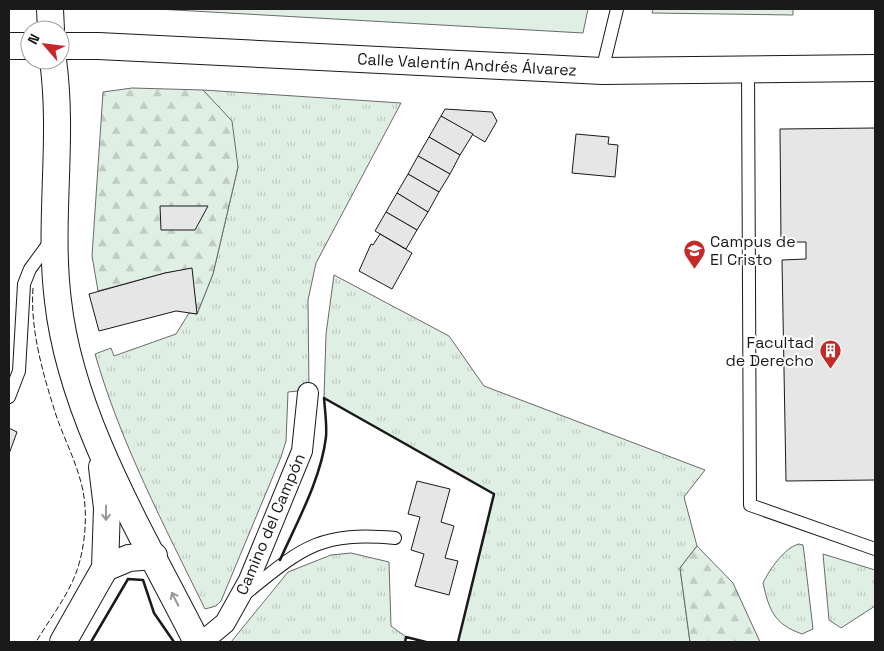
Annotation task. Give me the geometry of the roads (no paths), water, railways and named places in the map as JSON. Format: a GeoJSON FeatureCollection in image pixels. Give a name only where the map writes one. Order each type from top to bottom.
{"type":"FeatureCollection","features":[{"type":"Feature","properties":{"kind":"street","name":"Calle Valentín Andrés Álvarez"},"geometry":{"type":"LineString","coordinates":[[70,46],[602,71],[875,68]]}},
{"type":"Feature","properties":{"kind":"street"},"geometry":{"type":"LineString","coordinates":[[54,70],[58,96],[54,198],[58,302],[71,368],[100,447],[197,642]]}},
{"type":"Feature","properties":{"kind":"street","name":"Camino del Campón"},"geometry":{"type":"LineString","coordinates":[[202,642],[225,623],[249,580],[302,451],[308,393]]}},
{"type":"Feature","properties":{"kind":"street"},"geometry":{"type":"LineString","coordinates":[[63,642],[105,568],[107,508],[100,447]]}},
{"type":"Feature","properties":{"kind":"street"},"geometry":{"type":"LineString","coordinates":[[105,568],[129,558],[154,556]]}},
{"type":"Feature","properties":{"kind":"lane"},"geometry":{"type":"LineString","coordinates":[[602,71],[617,9]]}},
{"type":"Feature","properties":{"kind":"lane"},"geometry":{"type":"LineString","coordinates":[[748,69],[750,505],[875,549]]}},
{"type":"Feature","properties":{"kind":"lane"},"geometry":{"type":"LineString","coordinates":[[9,397],[19,371],[24,284],[30,269],[55,235]]}},
{"type":"Feature","properties":{"kind":"lane"},"geometry":{"type":"LineString","coordinates":[[238,600],[299,552],[331,538],[361,535],[395,538]]}},
{"type":"Feature","properties":{"kind":"place","name":"Campus de El Cristo"},"geometry":{"type":"Point","coordinates":[694,269]}},
{"type":"Feature","properties":{"kind":"place","name":"Facultad de Derecho"},"geometry":{"type":"Point","coordinates":[830,370]}}]}
